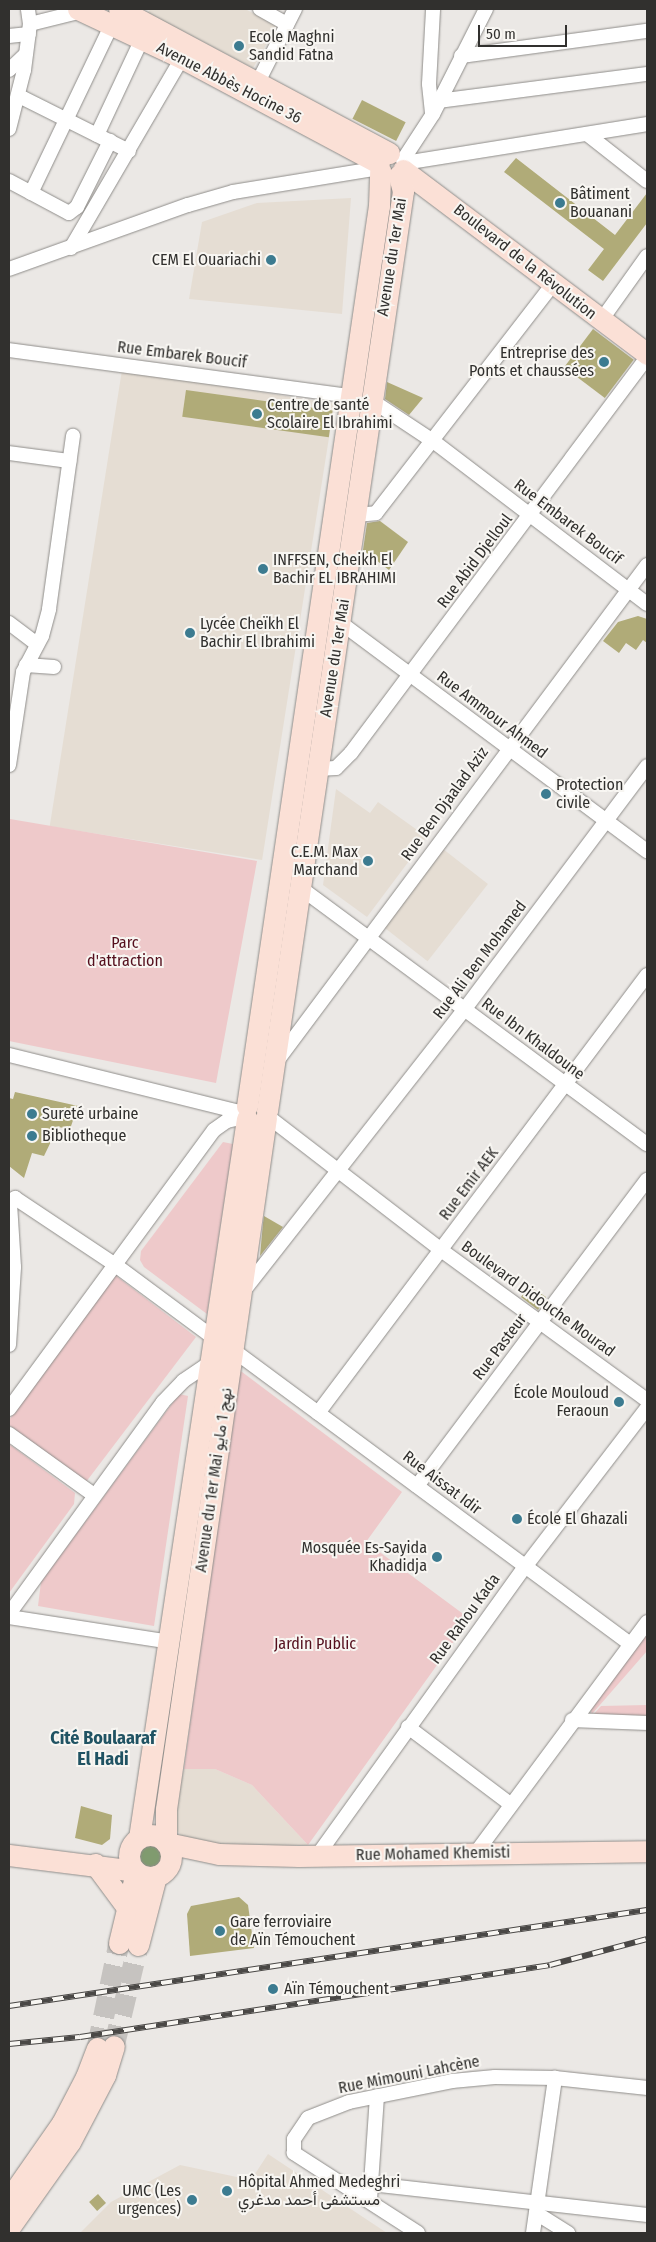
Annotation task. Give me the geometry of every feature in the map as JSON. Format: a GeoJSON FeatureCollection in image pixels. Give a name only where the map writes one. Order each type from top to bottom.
{"type":"FeatureCollection","features":[{"type":"Feature","properties":{"kind":"main road","name":"Avenue Abbès Hocine 36"},"geometry":{"type":"LineString","coordinates":[[80,10],[141,22],[258,80],[390,163]]}},
{"type":"Feature","properties":{"kind":"main road","name":"Avenue Abbès Hocine 36"},"geometry":{"type":"LineString","coordinates":[[141,22],[182,58],[390,163]]}},
{"type":"Feature","properties":{"kind":"main road","name":"Boulevard de la Révolution"},"geometry":{"type":"LineString","coordinates":[[390,163],[600,322],[647,354]]}},
{"type":"Feature","properties":{"kind":"main road","name":"Avenue du 1er Mai"},"geometry":{"type":"LineString","coordinates":[[255,1114],[273,1065],[302,889],[318,769],[341,623],[355,515],[361,398],[379,206],[390,163]]}},
{"type":"Feature","properties":{"kind":"main road","name":"Avenue du 1er Mai"},"geometry":{"type":"LineString","coordinates":[[255,1114],[296,766],[334,512],[361,398]]}},
{"type":"Feature","properties":{"kind":"main road"},"geometry":{"type":"LineString","coordinates":[[334,512],[355,515]]}},
{"type":"Feature","properties":{"kind":"main road"},"geometry":{"type":"LineString","coordinates":[[296,766],[318,769]]}},
{"type":"Feature","properties":{"kind":"main road","name":"Avenue du 1er Mai نهج 1 مايو"},"geometry":{"type":"LineString","coordinates":[[167,1843],[166,1809],[242,1294],[255,1114]]}},
{"type":"Feature","properties":{"kind":"main road","name":"Avenue du 1er Mai نهج 1 مايو"},"geometry":{"type":"LineString","coordinates":[[135,1843],[170,1642],[214,1338],[255,1114]]}},
{"type":"Feature","properties":{"kind":"main road"},"geometry":{"type":"LineString","coordinates":[[214,1338],[234,1350]]}},
{"type":"Feature","properties":{"kind":"main road"},"geometry":{"type":"LineString","coordinates":[[9,1845],[84,1854],[135,1843],[156,1836],[167,1843],[171,1854],[149,1871],[126,1906]]}},
{"type":"Feature","properties":{"kind":"main road"},"geometry":{"type":"LineString","coordinates":[[135,1843],[129,1860],[149,1871]]}},
{"type":"Feature","properties":{"kind":"main road","name":"Rue Mohamed Khemisti"},"geometry":{"type":"LineString","coordinates":[[167,1843],[219,1854],[317,1856],[647,1851]]}},
{"type":"Feature","properties":{"kind":"main road"},"geometry":{"type":"LineString","coordinates":[[9,1854],[149,1871]]}},
{"type":"Feature","properties":{"kind":"main road","name":"Rue Mohamed Khemisti"},"geometry":{"type":"LineString","coordinates":[[149,1871],[219,1854]]}},
{"type":"Feature","properties":{"kind":"main road"},"geometry":{"type":"LineString","coordinates":[[95,1864],[126,1906],[129,1944],[149,1871]]}},
{"type":"Feature","properties":{"kind":"main road"},"geometry":{"type":"LineString","coordinates":[[9,2199],[62,2123],[86,2077],[105,2047],[105,2075],[70,2142],[9,2228]]}},
{"type":"Feature","properties":{"kind":"street"},"geometry":{"type":"LineString","coordinates":[[9,129],[29,29],[28,9]]}},
{"type":"Feature","properties":{"kind":"street"},"geometry":{"type":"LineString","coordinates":[[260,9],[286,24]]}},
{"type":"Feature","properties":{"kind":"street"},"geometry":{"type":"LineString","coordinates":[[258,80],[295,9]]}},
{"type":"Feature","properties":{"kind":"street"},"geometry":{"type":"LineString","coordinates":[[432,114],[429,84],[433,9]]}},
{"type":"Feature","properties":{"kind":"street"},"geometry":{"type":"LineString","coordinates":[[390,163],[432,114],[486,9]]}},
{"type":"Feature","properties":{"kind":"street"},"geometry":{"type":"LineString","coordinates":[[9,36],[80,10]]}},
{"type":"Feature","properties":{"kind":"street"},"geometry":{"type":"LineString","coordinates":[[31,193],[116,17]]}},
{"type":"Feature","properties":{"kind":"street"},"geometry":{"type":"LineString","coordinates":[[97,135],[141,22]]}},
{"type":"Feature","properties":{"kind":"street"},"geometry":{"type":"LineString","coordinates":[[461,56],[647,31]]}},
{"type":"Feature","properties":{"kind":"street"},"geometry":{"type":"LineString","coordinates":[[9,70],[24,56]]}},
{"type":"Feature","properties":{"kind":"street"},"geometry":{"type":"LineString","coordinates":[[71,248],[182,58]]}},
{"type":"Feature","properties":{"kind":"street"},"geometry":{"type":"LineString","coordinates":[[438,100],[647,74]]}},
{"type":"Feature","properties":{"kind":"street"},"geometry":{"type":"LineString","coordinates":[[14,101],[67,121],[129,150]]}},
{"type":"Feature","properties":{"kind":"street"},"geometry":{"type":"LineString","coordinates":[[9,269],[188,205],[233,192],[390,163],[647,124]]}},
{"type":"Feature","properties":{"kind":"street"},"geometry":{"type":"LineString","coordinates":[[587,134],[647,181]]}},
{"type":"Feature","properties":{"kind":"street"},"geometry":{"type":"LineString","coordinates":[[9,181],[64,213],[74,212],[110,141]]}},
{"type":"Feature","properties":{"kind":"street"},"geometry":{"type":"LineString","coordinates":[[600,322],[647,256]]}},
{"type":"Feature","properties":{"kind":"street"},"geometry":{"type":"LineString","coordinates":[[355,515],[376,513],[552,285]]}},
{"type":"Feature","properties":{"kind":"street","name":"Rue Embarek Boucif"},"geometry":{"type":"LineString","coordinates":[[9,350],[361,398],[433,441],[647,604]]}},
{"type":"Feature","properties":{"kind":"street","name":"Rue Abid Djelloul"},"geometry":{"type":"LineString","coordinates":[[318,769],[342,763],[531,516],[647,358]]}},
{"type":"Feature","properties":{"kind":"street"},"geometry":{"type":"LineString","coordinates":[[9,765],[26,664],[37,644],[49,609],[73,436]]}},
{"type":"Feature","properties":{"kind":"street"},"geometry":{"type":"LineString","coordinates":[[9,453],[69,461]]}},
{"type":"Feature","properties":{"kind":"street","name":"Rue Ben Djaalad Aziz"},"geometry":{"type":"LineString","coordinates":[[273,1065],[507,749],[647,565]]}},
{"type":"Feature","properties":{"kind":"street"},"geometry":{"type":"LineString","coordinates":[[9,623],[37,644]]}},
{"type":"Feature","properties":{"kind":"street","name":"Rue Ammour Ahmed"},"geometry":{"type":"LineString","coordinates":[[341,623],[507,749],[647,851]]}},
{"type":"Feature","properties":{"kind":"street"},"geometry":{"type":"LineString","coordinates":[[26,664],[54,667]]}},
{"type":"Feature","properties":{"kind":"street","name":"Rue Ali Ben Mohamed"},"geometry":{"type":"LineString","coordinates":[[338,1172],[464,1010],[647,766]]}},
{"type":"Feature","properties":{"kind":"street","name":"Rue Ibn Khaldoune"},"geometry":{"type":"LineString","coordinates":[[302,889],[369,937],[564,1085],[647,1144]]}},
{"type":"Feature","properties":{"kind":"street","name":"Rue Emir AEK"},"geometry":{"type":"LineString","coordinates":[[318,1413],[647,975]]}},
{"type":"Feature","properties":{"kind":"street"},"geometry":{"type":"LineString","coordinates":[[9,1055],[255,1114]]}},
{"type":"Feature","properties":{"kind":"street"},"geometry":{"type":"LineString","coordinates":[[9,1409],[214,1130],[255,1114]]}},
{"type":"Feature","properties":{"kind":"street","name":"Boulevard Didouche Mourad"},"geometry":{"type":"LineString","coordinates":[[255,1114],[338,1172],[540,1323],[647,1400]]}},
{"type":"Feature","properties":{"kind":"street"},"geometry":{"type":"LineString","coordinates":[[242,1294],[338,1172]]}},
{"type":"Feature","properties":{"kind":"street","name":"Rue Pasteur"},"geometry":{"type":"LineString","coordinates":[[417,1486],[647,1180]]}},
{"type":"Feature","properties":{"kind":"street"},"geometry":{"type":"LineString","coordinates":[[9,1345],[14,1267],[10,1211],[12,1199],[24,1202],[114,1264],[214,1338]]}},
{"type":"Feature","properties":{"kind":"street","name":"Rue Aissat Idir"},"geometry":{"type":"LineString","coordinates":[[234,1350],[630,1644]]}},
{"type":"Feature","properties":{"kind":"street"},"geometry":{"type":"LineString","coordinates":[[170,1642],[9,1616],[94,1495],[163,1402],[183,1381],[210,1363]]}},
{"type":"Feature","properties":{"kind":"street","name":"Rue Rahou Kada"},"geometry":{"type":"LineString","coordinates":[[317,1856],[525,1566],[647,1408]]}},
{"type":"Feature","properties":{"kind":"street"},"geometry":{"type":"LineString","coordinates":[[9,1434],[94,1495]]}},
{"type":"Feature","properties":{"kind":"street"},"geometry":{"type":"LineString","coordinates":[[475,1854],[572,1720],[647,1622]]}},
{"type":"Feature","properties":{"kind":"street"},"geometry":{"type":"LineString","coordinates":[[572,1720],[647,1723]]}},
{"type":"Feature","properties":{"kind":"street"},"geometry":{"type":"LineString","coordinates":[[408,1727],[510,1804]]}},
{"type":"Feature","properties":{"kind":"street"},"geometry":{"type":"LineString","coordinates":[[533,2233],[555,2078]]}},
{"type":"Feature","properties":{"kind":"street","name":"Rue Mimouni Lahcène"},"geometry":{"type":"LineString","coordinates":[[370,2200],[294,2153],[294,2139],[308,2118],[348,2102],[452,2081],[555,2078],[647,2088]]}},
{"type":"Feature","properties":{"kind":"street"},"geometry":{"type":"LineString","coordinates":[[377,2096],[370,2200],[418,2233]]}},
{"type":"Feature","properties":{"kind":"street"},"geometry":{"type":"LineString","coordinates":[[371,2184],[537,2206],[647,2215]]}},
{"type":"Feature","properties":{"kind":"street"},"geometry":{"type":"LineString","coordinates":[[537,2206],[568,2233]]}},
{"type":"Feature","properties":{"kind":"shaded area","name":"Ecole Maghni Sandid Fatna"},"geometry":{"type":"Polygon","coordinates":[[[150,9],[245,9],[277,25],[253,68],[148,13],[150,9]]]}},
{"type":"Feature","properties":{"kind":"shaded area","name":"CEM El Ouariachi"},"geometry":{"type":"Polygon","coordinates":[[[351,198],[342,314],[189,299],[202,222],[257,203],[351,198]]]}},
{"type":"Feature","properties":{"kind":"shaded area","name":"Lycée Cheïkh El Bachir El Ibrahimi"},"geometry":{"type":"Polygon","coordinates":[[[122,370],[334,404],[262,860],[50,826],[122,370]]]}},
{"type":"Feature","properties":{"kind":"shaded area","name":"C.E.M. Max Marchand"},"geometry":{"type":"Polygon","coordinates":[[[336,789],[370,813],[378,802],[427,837],[367,917],[323,885],[336,789]]]}},
{"type":"Feature","properties":{"kind":"shaded area"},"geometry":{"type":"Polygon","coordinates":[[[443,849],[488,884],[428,961],[383,926],[443,849]]]}},
{"type":"Feature","properties":{"kind":"shaded area"},"geometry":{"type":"Polygon","coordinates":[[[184,1769],[215,1769],[252,1785],[308,1845],[229,1848],[187,1842],[171,1824],[184,1769]]]}},
{"type":"Feature","properties":{"kind":"shaded area"},"geometry":{"type":"Polygon","coordinates":[[[150,1843],[161,1847],[165,1858],[161,1869],[150,1873],[139,1869],[135,1858],[139,1847],[150,1843]]]}},
{"type":"Feature","properties":{"kind":"shaded area","name":"Hôpital Ahmed Medeghri مستشفى أحمد مدغري"},"geometry":{"type":"Polygon","coordinates":[[[268,2154],[387,2233],[80,2233],[111,2202],[180,2165],[251,2180],[268,2154]]]}},
{"type":"Feature","properties":{"kind":"green space","name":"Parc d'attraction"},"geometry":{"type":"Polygon","coordinates":[[[10,819],[257,861],[216,1083],[9,1041],[10,819]]]}},
{"type":"Feature","properties":{"kind":"green space"},"geometry":{"type":"Polygon","coordinates":[[[223,1142],[233,1144],[207,1314],[144,1267],[140,1260],[141,1251],[223,1142]]]}},
{"type":"Feature","properties":{"kind":"green space"},"geometry":{"type":"Polygon","coordinates":[[[115,1275],[196,1337],[86,1482],[9,1425],[9,1420],[115,1275]]]}},
{"type":"Feature","properties":{"kind":"green space","name":"Jardin Public"},"geometry":{"type":"Polygon","coordinates":[[[238,1369],[402,1492],[366,1542],[470,1619],[308,1845],[252,1785],[215,1769],[184,1769],[238,1369]]]}},
{"type":"Feature","properties":{"kind":"green space"},"geometry":{"type":"Polygon","coordinates":[[[179,1394],[188,1396],[154,1626],[38,1606],[41,1582],[179,1394]]]}},
{"type":"Feature","properties":{"kind":"green space"},"geometry":{"type":"Polygon","coordinates":[[[9,1444],[75,1493],[74,1504],[9,1593],[9,1444]]]}},
{"type":"Feature","properties":{"kind":"green space"},"geometry":{"type":"Polygon","coordinates":[[[647,1631],[647,1651],[592,1714],[590,1707],[647,1631]]]}},
{"type":"Feature","properties":{"kind":"green space"},"geometry":{"type":"Polygon","coordinates":[[[647,1705],[647,1721],[592,1716],[601,1706],[647,1705]]]}},
{"type":"Feature","properties":{"kind":"building"},"geometry":{"type":"Polygon","coordinates":[[[362,100],[406,122],[396,141],[352,119],[362,100]]]}},
{"type":"Feature","properties":{"kind":"building"},"geometry":{"type":"Polygon","coordinates":[[[516,158],[615,235],[647,193],[647,223],[603,281],[588,270],[604,249],[504,172],[516,158]]]}},
{"type":"Feature","properties":{"kind":"building","name":"Entreprise des Ponts et chaussées"},"geometry":{"type":"Polygon","coordinates":[[[593,329],[634,360],[605,398],[564,367],[593,329]]]}},
{"type":"Feature","properties":{"kind":"building"},"geometry":{"type":"Polygon","coordinates":[[[387,382],[423,398],[409,415],[385,399],[387,382]]]}},
{"type":"Feature","properties":{"kind":"building","name":"Centre de santé Scolaire El Ibrahimi"},"geometry":{"type":"Polygon","coordinates":[[[186,390],[333,411],[329,437],[182,417],[186,390]]]}},
{"type":"Feature","properties":{"kind":"building"},"geometry":{"type":"Polygon","coordinates":[[[380,521],[408,542],[389,570],[363,550],[367,523],[380,521]]]}},
{"type":"Feature","properties":{"kind":"building"},"geometry":{"type":"Polygon","coordinates":[[[638,616],[647,619],[647,643],[643,640],[636,650],[626,643],[619,653],[603,641],[618,622],[638,616]]]}},
{"type":"Feature","properties":{"kind":"building","name":"Bibliotheque"},"geometry":{"type":"Polygon","coordinates":[[[15,1092],[78,1106],[70,1129],[58,1127],[44,1156],[32,1153],[24,1178],[9,1166],[9,1098],[13,1099],[15,1092]]]}},
{"type":"Feature","properties":{"kind":"building"},"geometry":{"type":"Polygon","coordinates":[[[264,1216],[283,1227],[260,1256],[263,1223],[264,1216]]]}},
{"type":"Feature","properties":{"kind":"building"},"geometry":{"type":"Polygon","coordinates":[[[529,1286],[546,1297],[538,1310],[521,1297],[529,1286]]]}},
{"type":"Feature","properties":{"kind":"building"},"geometry":{"type":"Polygon","coordinates":[[[81,1806],[112,1815],[110,1839],[102,1845],[75,1838],[81,1806]]]}},
{"type":"Feature","properties":{"kind":"building","name":"Gare ferroviaire de Aïn Témouchent"},"geometry":{"type":"Polygon","coordinates":[[[239,1897],[248,1905],[254,1948],[190,1956],[187,1914],[191,1906],[239,1897]]]}},
{"type":"Feature","properties":{"kind":"building"},"geometry":{"type":"Polygon","coordinates":[[[98,2194],[106,2203],[97,2211],[89,2202],[98,2194]]]}},
{"type":"Feature","properties":{"kind":"tunnel"},"geometry":{"type":"LineString","coordinates":[[97,2048],[119,1943]]}},
{"type":"Feature","properties":{"kind":"tunnel"},"geometry":{"type":"LineString","coordinates":[[114,2046],[138,1945]]}},
{"type":"Feature","properties":{"kind":"railway"},"geometry":{"type":"LineString","coordinates":[[9,2006],[647,1910]]}},
{"type":"Feature","properties":{"kind":"railway"},"geometry":{"type":"LineString","coordinates":[[9,2044],[80,2037],[550,1965],[647,1939]]}},
{"type":"Feature","properties":{"kind":"place","name":"Ecole Maghni Sandid Fatna"},"geometry":{"type":"Point","coordinates":[239,46]}},
{"type":"Feature","properties":{"kind":"place","name":"Bâtiment Bouanani"},"geometry":{"type":"Point","coordinates":[560,203]}},
{"type":"Feature","properties":{"kind":"place","name":"CEM El Ouariachi"},"geometry":{"type":"Point","coordinates":[271,260]}},
{"type":"Feature","properties":{"kind":"place","name":"Entreprise des Ponts et chaussées"},"geometry":{"type":"Point","coordinates":[604,362]}},
{"type":"Feature","properties":{"kind":"place","name":"Centre de santé Scolaire El Ibrahimi"},"geometry":{"type":"Point","coordinates":[257,414]}},
{"type":"Feature","properties":{"kind":"place","name":"INFFSEN, Cheikh El Bachir EL IBRAHIMI"},"geometry":{"type":"Point","coordinates":[263,569]}},
{"type":"Feature","properties":{"kind":"place","name":"Lycée Cheïkh El Bachir El Ibrahimi"},"geometry":{"type":"Point","coordinates":[190,633]}},
{"type":"Feature","properties":{"kind":"place","name":"Protection civile"},"geometry":{"type":"Point","coordinates":[546,794]}},
{"type":"Feature","properties":{"kind":"place","name":"C.E.M. Max Marchand"},"geometry":{"type":"Point","coordinates":[368,861]}},
{"type":"Feature","properties":{"kind":"place","name":"Sureté urbaine"},"geometry":{"type":"Point","coordinates":[32,1114]}},
{"type":"Feature","properties":{"kind":"place","name":"Bibliotheque"},"geometry":{"type":"Point","coordinates":[32,1136]}},
{"type":"Feature","properties":{"kind":"place","name":"École Mouloud Feraoun"},"geometry":{"type":"Point","coordinates":[619,1402]}},
{"type":"Feature","properties":{"kind":"place","name":"École El Ghazali"},"geometry":{"type":"Point","coordinates":[517,1519]}},
{"type":"Feature","properties":{"kind":"place","name":"Mosquée Es-Sayida Khadidja"},"geometry":{"type":"Point","coordinates":[437,1557]}},
{"type":"Feature","properties":{"kind":"place","name":"Gare ferroviaire de Aïn Témouchent"},"geometry":{"type":"Point","coordinates":[220,1931]}},
{"type":"Feature","properties":{"kind":"place","name":"Aïn Témouchent"},"geometry":{"type":"Point","coordinates":[273,1989]}},
{"type":"Feature","properties":{"kind":"place","name":"Hôpital Ahmed Medeghri مستشفى أحمد مدغري"},"geometry":{"type":"Point","coordinates":[227,2191]}},
{"type":"Feature","properties":{"kind":"place","name":"UMC (Les urgences)"},"geometry":{"type":"Point","coordinates":[192,2200]}},
{"type":"Feature","properties":{"kind":"district","name":"Cité Boulaaraf El Hadi"},"geometry":{"type":"Point","coordinates":[103,1749]}}]}
